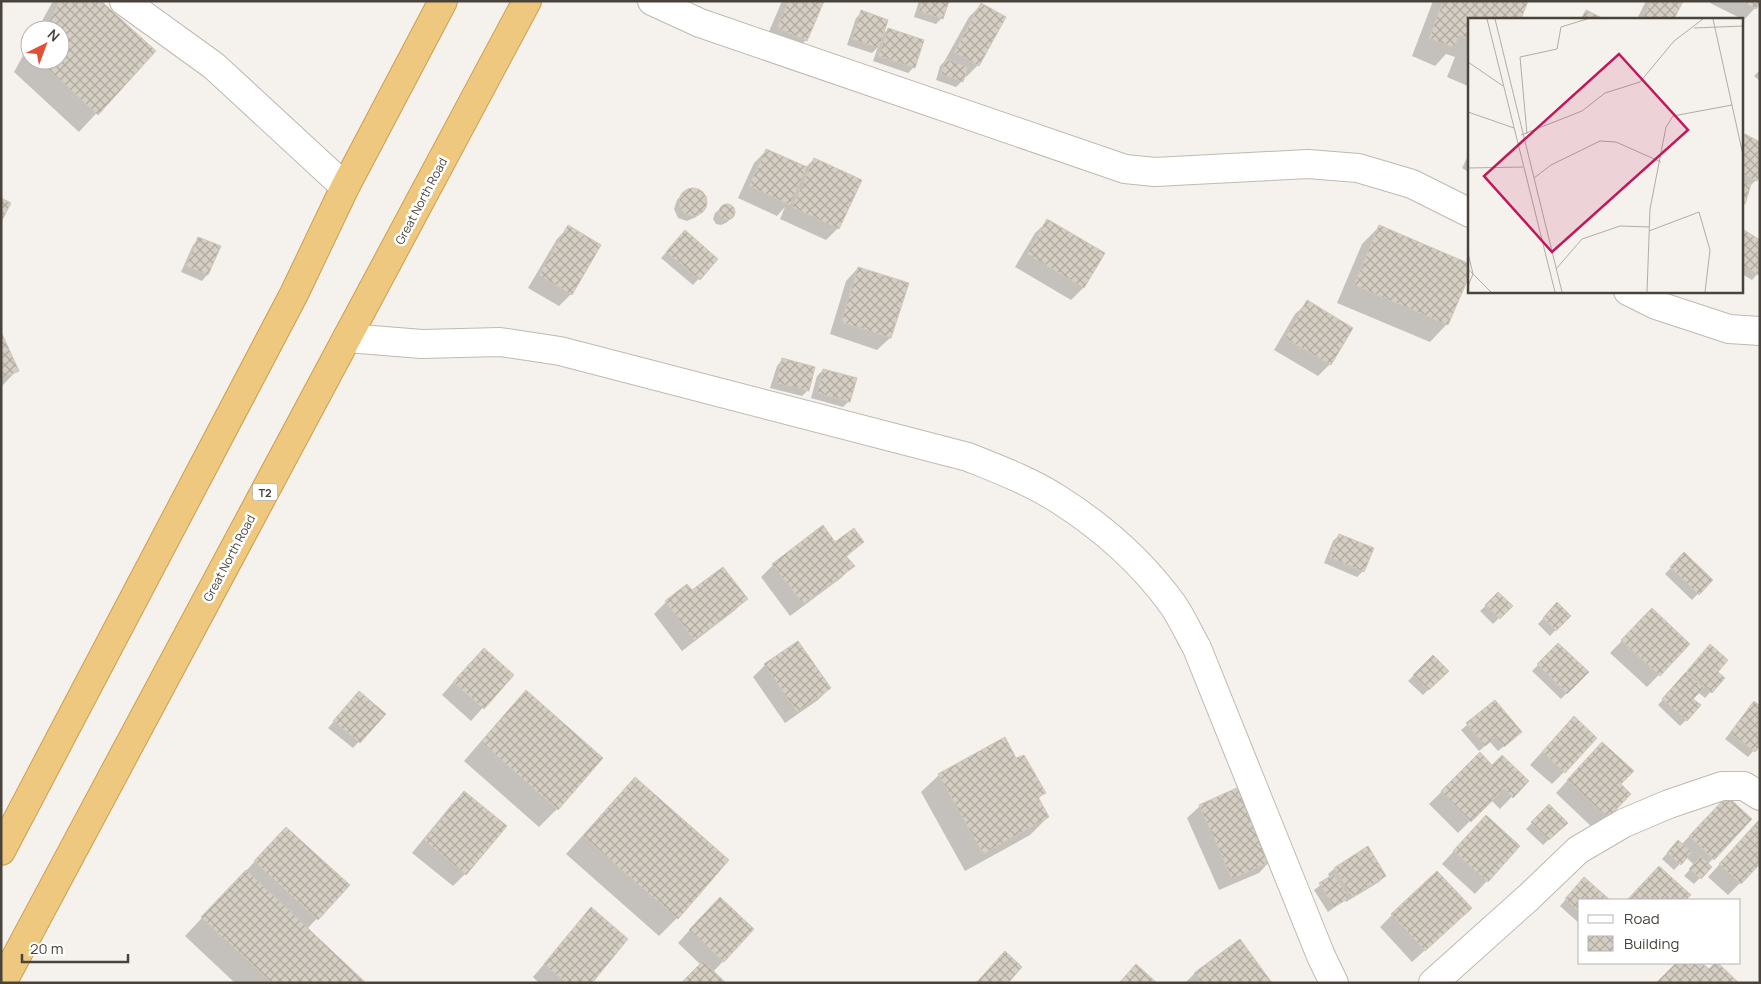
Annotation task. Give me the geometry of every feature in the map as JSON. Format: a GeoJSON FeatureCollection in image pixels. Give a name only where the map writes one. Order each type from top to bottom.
{"type":"FeatureCollection","features":[{"type":"Feature","properties":{"kind":"highway"},"geometry":{"type":"LineString","coordinates":[[1,851],[294,294],[345,188],[443,1]]}},
{"type":"Feature","properties":{"kind":"highway","name":"Great North Road"},"geometry":{"type":"LineString","coordinates":[[2,983],[528,1]]}},
{"type":"Feature","properties":{"kind":"street"},"geometry":{"type":"LineString","coordinates":[[124,1],[214,66],[345,188]]}},
{"type":"Feature","properties":{"kind":"street"},"geometry":{"type":"LineString","coordinates":[[652,1],[700,23],[1125,170],[1155,172],[1308,164],[1358,168],[1412,184],[1468,212]]}},
{"type":"Feature","properties":{"kind":"street"},"geometry":{"type":"LineString","coordinates":[[1630,292],[1656,305],[1729,329],[1760,331]]}},
{"type":"Feature","properties":{"kind":"street"},"geometry":{"type":"LineString","coordinates":[[347,338],[422,344],[500,342],[560,351],[968,457],[1013,476],[1057,499],[1102,531],[1144,568],[1174,606],[1197,648],[1334,983]]}},
{"type":"Feature","properties":{"kind":"street"},"geometry":{"type":"LineString","coordinates":[[1433,983],[1529,897],[1578,850],[1624,823],[1669,804],[1722,786],[1744,786],[1760,796]]}},
{"type":"Feature","properties":{"kind":"building"},"geometry":{"type":"Polygon","coordinates":[[[60,1],[101,1],[156,51],[98,115],[49,70],[70,70],[70,20],[50,20],[60,1]]]}},
{"type":"Feature","properties":{"kind":"building"},"geometry":{"type":"Polygon","coordinates":[[[788,1],[824,1],[807,41],[777,28],[788,1]]]}},
{"type":"Feature","properties":{"kind":"building"},"geometry":{"type":"Polygon","coordinates":[[[922,1],[949,1],[943,19],[919,11],[922,1]]]}},
{"type":"Feature","properties":{"kind":"building"},"geometry":{"type":"Polygon","coordinates":[[[1443,1],[1528,1],[1521,18],[1468,18],[1468,38],[1459,35],[1454,48],[1429,38],[1443,1]]]}},
{"type":"Feature","properties":{"kind":"building"},"geometry":{"type":"Polygon","coordinates":[[[1651,1],[1683,1],[1674,18],[1642,18],[1651,1]]]}},
{"type":"Feature","properties":{"kind":"building"},"geometry":{"type":"Polygon","coordinates":[[[1741,1],[1760,1],[1760,3],[1756,9],[1741,1]]]}},
{"type":"Feature","properties":{"kind":"building"},"geometry":{"type":"Polygon","coordinates":[[[981,3],[1006,17],[979,66],[954,52],[981,3]]]}},
{"type":"Feature","properties":{"kind":"building"},"geometry":{"type":"Polygon","coordinates":[[[861,10],[888,20],[879,48],[852,39],[861,10]]]}},
{"type":"Feature","properties":{"kind":"building"},"geometry":{"type":"Polygon","coordinates":[[[1586,10],[1602,18],[1582,18],[1586,10]]]}},
{"type":"Feature","properties":{"kind":"building"},"geometry":{"type":"Polygon","coordinates":[[[888,28],[924,40],[915,68],[878,56],[888,28]]]}},
{"type":"Feature","properties":{"kind":"building"},"geometry":{"type":"Polygon","coordinates":[[[946,59],[968,67],[963,82],[941,74],[946,59]]]}},
{"type":"Feature","properties":{"kind":"building"},"geometry":{"type":"Polygon","coordinates":[[[1745,134],[1760,142],[1760,176],[1757,181],[1744,175],[1745,134]]]}},
{"type":"Feature","properties":{"kind":"building"},"geometry":{"type":"Polygon","coordinates":[[[766,149],[807,167],[790,205],[749,186],[766,149]]]}},
{"type":"Feature","properties":{"kind":"building"},"geometry":{"type":"Polygon","coordinates":[[[814,158],[862,180],[839,229],[792,207],[814,158]]]}},
{"type":"Feature","properties":{"kind":"building"},"geometry":{"type":"Polygon","coordinates":[[[1744,182],[1751,184],[1744,204],[1744,182]]]}},
{"type":"Feature","properties":{"kind":"building"},"geometry":{"type":"Polygon","coordinates":[[[693,188],[703,192],[707,202],[703,212],[693,216],[683,212],[679,202],[683,192],[693,188]]]}},
{"type":"Feature","properties":{"kind":"building"},"geometry":{"type":"Polygon","coordinates":[[[1,198],[11,203],[1,222],[1,198]]]}},
{"type":"Feature","properties":{"kind":"building"},"geometry":{"type":"Polygon","coordinates":[[[724,204],[730,204],[735,209],[733,218],[724,220],[719,215],[719,209],[724,204]]]}},
{"type":"Feature","properties":{"kind":"building"},"geometry":{"type":"Polygon","coordinates":[[[1047,219],[1105,253],[1084,288],[1027,254],[1047,219]]]}},
{"type":"Feature","properties":{"kind":"building"},"geometry":{"type":"Polygon","coordinates":[[[568,225],[601,245],[572,295],[539,275],[568,225]]]}},
{"type":"Feature","properties":{"kind":"building"},"geometry":{"type":"Polygon","coordinates":[[[1379,225],[1468,263],[1468,279],[1448,325],[1354,285],[1379,225]]]}},
{"type":"Feature","properties":{"kind":"building"},"geometry":{"type":"Polygon","coordinates":[[[685,230],[718,259],[700,280],[666,252],[685,230]]]}},
{"type":"Feature","properties":{"kind":"building"},"geometry":{"type":"Polygon","coordinates":[[[1744,230],[1760,240],[1759,275],[1744,266],[1744,230]]]}},
{"type":"Feature","properties":{"kind":"building"},"geometry":{"type":"Polygon","coordinates":[[[198,237],[221,246],[208,275],[186,266],[198,237]]]}},
{"type":"Feature","properties":{"kind":"building"},"geometry":{"type":"Polygon","coordinates":[[[858,267],[909,283],[891,338],[841,322],[858,267]]]}},
{"type":"Feature","properties":{"kind":"building"},"geometry":{"type":"Polygon","coordinates":[[[1307,300],[1353,328],[1331,365],[1285,338],[1307,300]]]}},
{"type":"Feature","properties":{"kind":"building"},"geometry":{"type":"Polygon","coordinates":[[[1,332],[19,371],[1,379],[1,332]]]}},
{"type":"Feature","properties":{"kind":"building"},"geometry":{"type":"Polygon","coordinates":[[[782,358],[815,367],[809,391],[776,383],[782,358]]]}},
{"type":"Feature","properties":{"kind":"building"},"geometry":{"type":"Polygon","coordinates":[[[823,369],[857,378],[850,402],[817,393],[823,369]]]}},
{"type":"Feature","properties":{"kind":"building"},"geometry":{"type":"Polygon","coordinates":[[[823,525],[835,542],[854,528],[864,542],[846,556],[855,566],[803,604],[772,564],[823,525]]]}},
{"type":"Feature","properties":{"kind":"building"},"geometry":{"type":"Polygon","coordinates":[[[1339,534],[1374,548],[1364,572],[1329,557],[1339,534]]]}},
{"type":"Feature","properties":{"kind":"building"},"geometry":{"type":"Polygon","coordinates":[[[1684,552],[1713,580],[1699,595],[1670,567],[1684,552]]]}},
{"type":"Feature","properties":{"kind":"building"},"geometry":{"type":"Polygon","coordinates":[[[723,567],[748,599],[694,640],[665,601],[687,584],[692,590],[723,567]]]}},
{"type":"Feature","properties":{"kind":"building"},"geometry":{"type":"Polygon","coordinates":[[[1498,592],[1513,606],[1500,619],[1485,605],[1498,592]]]}},
{"type":"Feature","properties":{"kind":"building"},"geometry":{"type":"Polygon","coordinates":[[[1557,602],[1571,616],[1556,631],[1543,618],[1557,602]]]}},
{"type":"Feature","properties":{"kind":"building"},"geometry":{"type":"Polygon","coordinates":[[[1652,608],[1690,644],[1660,676],[1621,640],[1652,608]]]}},
{"type":"Feature","properties":{"kind":"building"},"geometry":{"type":"Polygon","coordinates":[[[798,641],[831,688],[797,712],[764,664],[798,641]]]}},
{"type":"Feature","properties":{"kind":"building"},"geometry":{"type":"Polygon","coordinates":[[[1558,643],[1589,672],[1567,694],[1537,664],[1558,643]]]}},
{"type":"Feature","properties":{"kind":"building"},"geometry":{"type":"Polygon","coordinates":[[[1710,644],[1728,660],[1718,672],[1725,678],[1712,693],[1687,671],[1710,644]]]}},
{"type":"Feature","properties":{"kind":"building"},"geometry":{"type":"Polygon","coordinates":[[[484,648],[514,675],[484,709],[453,682],[484,648]]]}},
{"type":"Feature","properties":{"kind":"building"},"geometry":{"type":"Polygon","coordinates":[[[1433,655],[1449,671],[1429,690],[1413,675],[1433,655]]]}},
{"type":"Feature","properties":{"kind":"building"},"geometry":{"type":"Polygon","coordinates":[[[1686,672],[1704,688],[1693,699],[1701,705],[1687,721],[1662,699],[1686,672]]]}},
{"type":"Feature","properties":{"kind":"building"},"geometry":{"type":"Polygon","coordinates":[[[526,690],[603,758],[558,810],[481,742],[526,690]]]}},
{"type":"Feature","properties":{"kind":"building"},"geometry":{"type":"Polygon","coordinates":[[[359,691],[386,714],[360,743],[333,721],[359,691]]]}},
{"type":"Feature","properties":{"kind":"building"},"geometry":{"type":"Polygon","coordinates":[[[1495,700],[1522,732],[1504,747],[1496,737],[1485,746],[1466,723],[1495,700]]]}},
{"type":"Feature","properties":{"kind":"building"},"geometry":{"type":"Polygon","coordinates":[[[1754,701],[1760,706],[1760,746],[1755,752],[1730,733],[1754,701]]]}},
{"type":"Feature","properties":{"kind":"building"},"geometry":{"type":"Polygon","coordinates":[[[1574,716],[1597,738],[1565,773],[1542,752],[1574,716]]]}},
{"type":"Feature","properties":{"kind":"building"},"geometry":{"type":"Polygon","coordinates":[[[1005,737],[1016,758],[1024,755],[1046,793],[1038,797],[1049,817],[983,854],[938,774],[1005,737]]]}},
{"type":"Feature","properties":{"kind":"building"},"geometry":{"type":"Polygon","coordinates":[[[1602,742],[1634,771],[1621,784],[1631,794],[1608,818],[1567,780],[1602,742]]]}},
{"type":"Feature","properties":{"kind":"building"},"geometry":{"type":"Polygon","coordinates":[[[1480,752],[1492,765],[1502,755],[1529,781],[1513,798],[1504,789],[1471,822],[1441,791],[1480,752]]]}},
{"type":"Feature","properties":{"kind":"building"},"geometry":{"type":"Polygon","coordinates":[[[635,777],[729,860],[678,919],[583,836],[635,777]]]}},
{"type":"Feature","properties":{"kind":"building"},"geometry":{"type":"Polygon","coordinates":[[[1239,787],[1272,861],[1232,879],[1199,805],[1239,787]]]}},
{"type":"Feature","properties":{"kind":"building"},"geometry":{"type":"Polygon","coordinates":[[[464,791],[507,826],[466,875],[424,840],[464,791]]]}},
{"type":"Feature","properties":{"kind":"building"},"geometry":{"type":"Polygon","coordinates":[[[1727,796],[1752,819],[1714,860],[1689,836],[1727,796]]]}},
{"type":"Feature","properties":{"kind":"building"},"geometry":{"type":"Polygon","coordinates":[[[1549,804],[1568,823],[1549,840],[1531,822],[1549,804]]]}},
{"type":"Feature","properties":{"kind":"building"},"geometry":{"type":"Polygon","coordinates":[[[1486,815],[1520,846],[1488,882],[1453,851],[1486,815]]]}},
{"type":"Feature","properties":{"kind":"building"},"geometry":{"type":"Polygon","coordinates":[[[1760,819],[1760,864],[1741,884],[1719,864],[1760,819]]]}},
{"type":"Feature","properties":{"kind":"building"},"geometry":{"type":"Polygon","coordinates":[[[286,827],[350,885],[318,920],[254,861],[286,827]]]}},
{"type":"Feature","properties":{"kind":"building"},"geometry":{"type":"Polygon","coordinates":[[[1678,840],[1692,852],[1681,865],[1667,853],[1678,840]]]}},
{"type":"Feature","properties":{"kind":"building"},"geometry":{"type":"Polygon","coordinates":[[[1368,846],[1386,876],[1352,897],[1334,868],[1368,846]]]}},
{"type":"Feature","properties":{"kind":"building"},"geometry":{"type":"Polygon","coordinates":[[[1701,856],[1712,867],[1701,879],[1689,869],[1701,856]]]}},
{"type":"Feature","properties":{"kind":"building"},"geometry":{"type":"Polygon","coordinates":[[[1659,866],[1691,895],[1687,899],[1628,899],[1659,866]]]}},
{"type":"Feature","properties":{"kind":"building"},"geometry":{"type":"Polygon","coordinates":[[[246,870],[366,983],[272,983],[201,917],[246,870]]]}},
{"type":"Feature","properties":{"kind":"building"},"geometry":{"type":"Polygon","coordinates":[[[1437,871],[1472,908],[1425,951],[1391,914],[1437,871]]]}},
{"type":"Feature","properties":{"kind":"building"},"geometry":{"type":"Polygon","coordinates":[[[1334,874],[1349,898],[1334,907],[1319,883],[1334,874]]]}},
{"type":"Feature","properties":{"kind":"building"},"geometry":{"type":"Polygon","coordinates":[[[1584,877],[1609,899],[1578,899],[1578,911],[1565,899],[1584,877]]]}},
{"type":"Feature","properties":{"kind":"building"},"geometry":{"type":"Polygon","coordinates":[[[720,897],[754,929],[724,962],[689,930],[720,897]]]}},
{"type":"Feature","properties":{"kind":"building"},"geometry":{"type":"Polygon","coordinates":[[[591,907],[628,939],[592,983],[566,983],[544,964],[591,907]]]}},
{"type":"Feature","properties":{"kind":"building"},"geometry":{"type":"Polygon","coordinates":[[[1240,939],[1272,983],[1201,983],[1194,973],[1240,939]]]}},
{"type":"Feature","properties":{"kind":"building"},"geometry":{"type":"Polygon","coordinates":[[[1005,951],[1022,967],[1008,983],[976,983],[1005,951]]]}},
{"type":"Feature","properties":{"kind":"building"},"geometry":{"type":"Polygon","coordinates":[[[703,961],[726,983],[681,983],[703,961]]]}},
{"type":"Feature","properties":{"kind":"building"},"geometry":{"type":"Polygon","coordinates":[[[1136,964],[1157,983],[1119,983],[1136,964]]]}},
{"type":"Feature","properties":{"kind":"building"},"geometry":{"type":"Polygon","coordinates":[[[1675,964],[1703,964],[1709,969],[1714,964],[1719,964],[1739,983],[1656,983],[1675,964]]]}}]}
